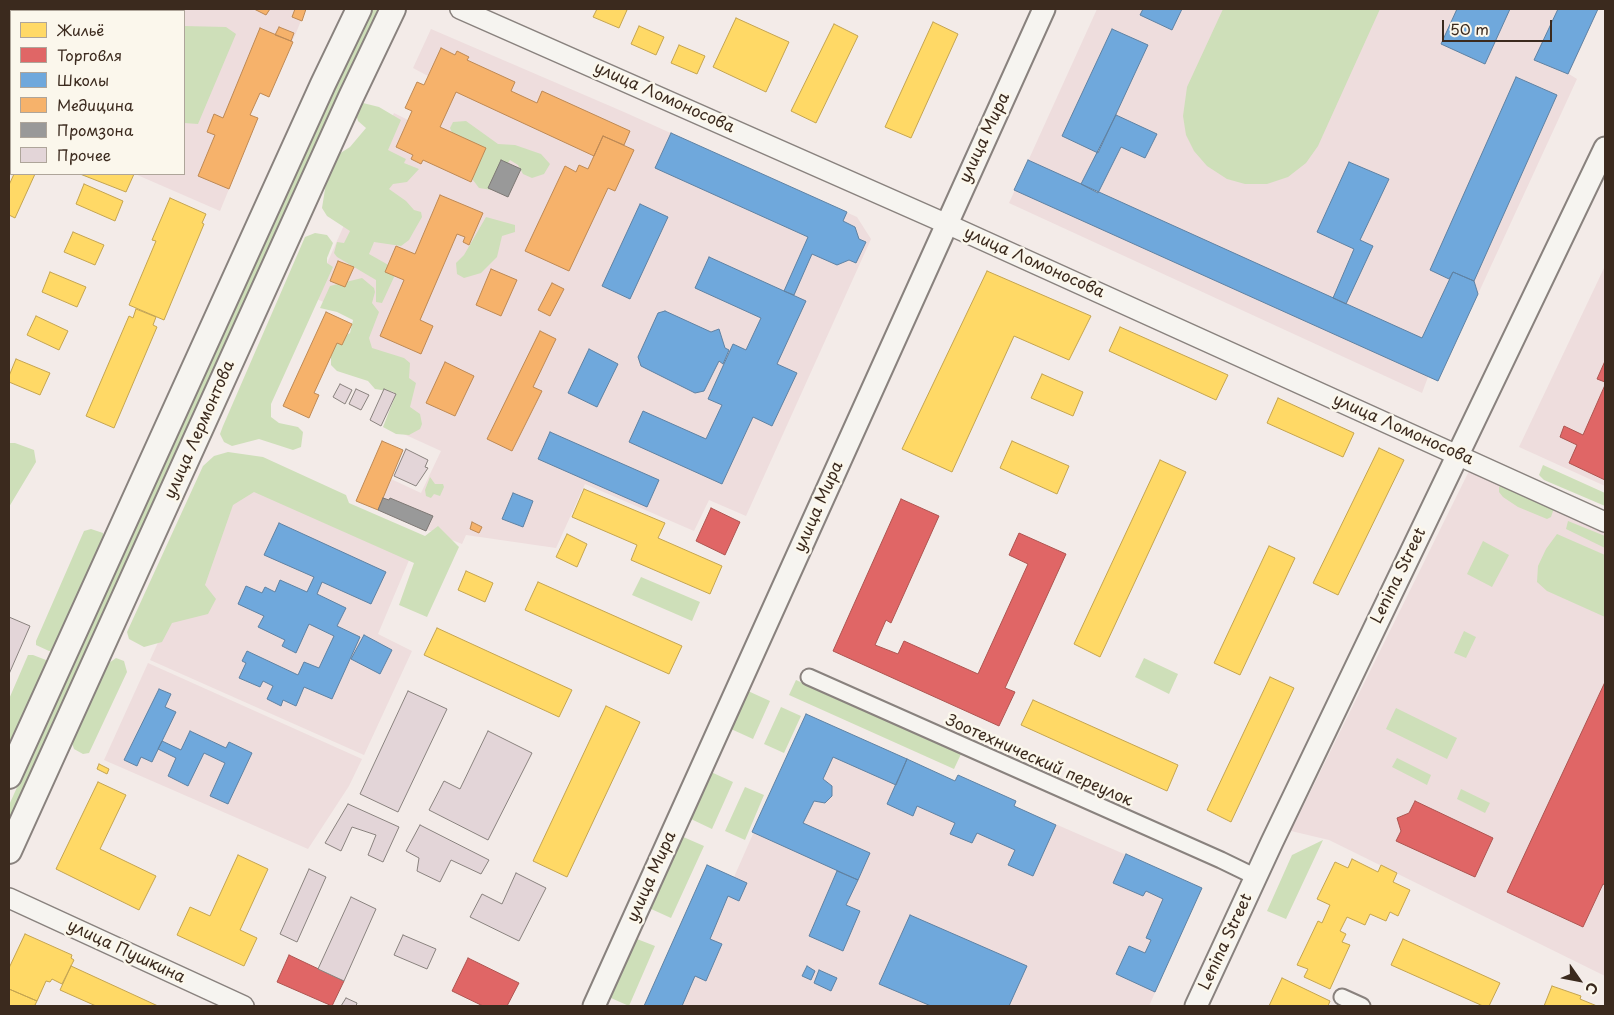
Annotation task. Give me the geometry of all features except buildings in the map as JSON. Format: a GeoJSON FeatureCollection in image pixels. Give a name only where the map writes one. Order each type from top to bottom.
{"type":"FeatureCollection","features":[{"type":"Feature","properties":{"kind":"main road","name":"улица Лермонтова"},"geometry":{"type":"LineString","coordinates":[[9,776],[323,84],[360,9]]}},
{"type":"Feature","properties":{"kind":"main road","name":"улица Лермонтова"},"geometry":{"type":"LineString","coordinates":[[9,851],[350,97],[393,9]]}},
{"type":"Feature","properties":{"kind":"main road","name":"улица Мира"},"geometry":{"type":"LineString","coordinates":[[594,1006],[1044,9]]}},
{"type":"Feature","properties":{"kind":"main road","name":"Lenina Street"},"geometry":{"type":"LineString","coordinates":[[1196,1006],[1605,148]]}},
{"type":"Feature","properties":{"kind":"street","name":"улица Ломоносова"},"geometry":{"type":"LineString","coordinates":[[460,9],[947,224],[1605,522]]}},
{"type":"Feature","properties":{"kind":"street","name":"Зоотехнический переулок"},"geometry":{"type":"LineString","coordinates":[[808,677],[1256,877]]}},
{"type":"Feature","properties":{"kind":"street","name":"улица Пушкина"},"geometry":{"type":"LineString","coordinates":[[9,898],[244,1006]]}},
{"type":"Feature","properties":{"kind":"street"},"geometry":{"type":"LineString","coordinates":[[1342,997],[1362,1006]]}},
{"type":"Feature","properties":{"kind":"shaded area"},"geometry":{"type":"Polygon","coordinates":[[[9,9],[306,9],[269,97],[259,93],[250,115],[258,118],[220,211],[137,175],[185,175],[185,10],[10,10],[9,128],[9,9]]]}},
{"type":"Feature","properties":{"kind":"shaded area"},"geometry":{"type":"Polygon","coordinates":[[[1097,9],[1598,9],[1569,74],[1577,79],[1438,381],[1428,377],[1422,393],[1009,203],[1097,9]]]}},
{"type":"Feature","properties":{"kind":"shaded area"},"geometry":{"type":"Polygon","coordinates":[[[431,29],[624,112],[857,217],[871,239],[746,516],[709,500],[694,531],[585,484],[556,548],[466,535],[462,544],[378,510],[391,479],[421,493],[441,451],[386,426],[399,392],[355,361],[367,321],[312,297],[394,113],[408,120],[412,111],[405,108],[417,82],[424,85],[428,76],[413,68],[431,29]]]}},
{"type":"Feature","properties":{"kind":"shaded area"},"geometry":{"type":"Polygon","coordinates":[[[1605,266],[1605,486],[1519,447],[1605,266]]]}},
{"type":"Feature","properties":{"kind":"shaded area"},"geometry":{"type":"Polygon","coordinates":[[[239,467],[415,546],[378,634],[412,651],[364,755],[150,660],[239,467]]]}},
{"type":"Feature","properties":{"kind":"shaded area"},"geometry":{"type":"Polygon","coordinates":[[[1470,469],[1605,525],[1605,976],[1329,840],[1291,831],[1470,469]]]}},
{"type":"Feature","properties":{"kind":"shaded area"},"geometry":{"type":"Polygon","coordinates":[[[148,663],[362,759],[349,786],[308,849],[104,760],[148,663]]]}},
{"type":"Feature","properties":{"kind":"shaded area"},"geometry":{"type":"Polygon","coordinates":[[[806,714],[955,781],[958,775],[1016,801],[1014,806],[1202,888],[1149,1006],[644,1006],[707,865],[734,877],[806,714]]]}},
{"type":"Feature","properties":{"kind":"green space"},"geometry":{"type":"Polygon","coordinates":[[[373,9],[380,9],[340,92],[9,822],[9,805],[334,89],[373,9]]]}},
{"type":"Feature","properties":{"kind":"green space"},"geometry":{"type":"Polygon","coordinates":[[[1223,9],[1380,9],[1318,146],[1306,163],[1288,177],[1267,184],[1245,184],[1227,179],[1207,166],[1194,151],[1186,135],[1183,116],[1187,87],[1223,9]]]}},
{"type":"Feature","properties":{"kind":"green space"},"geometry":{"type":"Polygon","coordinates":[[[185,26],[226,27],[236,34],[198,124],[185,123],[185,26]]]}},
{"type":"Feature","properties":{"kind":"green space"},"geometry":{"type":"Polygon","coordinates":[[[363,103],[379,107],[401,120],[388,150],[406,159],[404,163],[419,169],[407,182],[393,184],[389,189],[406,201],[414,210],[421,212],[422,217],[409,240],[401,246],[374,242],[369,254],[392,267],[395,275],[382,303],[376,302],[376,280],[337,257],[334,253],[337,242],[344,243],[350,231],[327,216],[322,208],[326,183],[339,154],[350,147],[366,128],[358,121],[355,110],[363,103]]]}},
{"type":"Feature","properties":{"kind":"green space"},"geometry":{"type":"Polygon","coordinates":[[[466,121],[498,144],[515,145],[541,154],[550,164],[544,174],[532,178],[523,174],[518,165],[510,160],[492,190],[479,188],[470,176],[450,128],[453,122],[466,121]]]}},
{"type":"Feature","properties":{"kind":"green space"},"geometry":{"type":"Polygon","coordinates":[[[486,217],[515,225],[515,232],[502,236],[497,257],[481,273],[464,278],[457,274],[456,263],[464,255],[486,217]]]}},
{"type":"Feature","properties":{"kind":"green space"},"geometry":{"type":"Polygon","coordinates":[[[315,233],[327,235],[333,243],[327,263],[333,267],[271,404],[271,417],[279,423],[298,427],[303,432],[301,447],[293,450],[259,439],[232,446],[224,442],[220,434],[223,426],[305,237],[315,233]]]}},
{"type":"Feature","properties":{"kind":"green space"},"geometry":{"type":"Polygon","coordinates":[[[362,278],[374,288],[375,292],[372,303],[379,312],[369,338],[372,348],[404,358],[410,363],[409,378],[416,383],[410,407],[420,414],[422,424],[420,429],[409,435],[396,434],[383,427],[394,399],[394,392],[375,389],[368,381],[337,371],[331,365],[331,343],[350,333],[353,320],[337,312],[320,308],[330,286],[362,278]]]}},
{"type":"Feature","properties":{"kind":"green space"},"geometry":{"type":"Polygon","coordinates":[[[9,443],[15,443],[34,450],[36,462],[9,507],[9,443]]]}},
{"type":"Feature","properties":{"kind":"green space"},"geometry":{"type":"Polygon","coordinates":[[[228,452],[263,457],[346,495],[349,503],[425,536],[438,526],[459,547],[427,617],[399,605],[414,563],[254,492],[233,505],[205,585],[216,599],[208,614],[172,623],[162,642],[144,647],[129,639],[127,632],[203,466],[214,456],[228,452]]]}},
{"type":"Feature","properties":{"kind":"green space"},"geometry":{"type":"Polygon","coordinates":[[[1543,465],[1605,493],[1605,506],[1544,480],[1539,475],[1543,465]]]}},
{"type":"Feature","properties":{"kind":"green space"},"geometry":{"type":"Polygon","coordinates":[[[430,477],[435,484],[443,484],[444,487],[440,496],[434,494],[431,498],[426,496],[425,490],[430,477]]]}},
{"type":"Feature","properties":{"kind":"green space"},"geometry":{"type":"Polygon","coordinates":[[[1505,484],[1554,508],[1551,517],[1547,519],[1518,507],[1503,497],[1499,492],[1499,487],[1505,484]]]}},
{"type":"Feature","properties":{"kind":"green space"},"geometry":{"type":"Polygon","coordinates":[[[1568,521],[1605,536],[1605,548],[1566,529],[1568,521]]]}},
{"type":"Feature","properties":{"kind":"green space"},"geometry":{"type":"Polygon","coordinates":[[[91,529],[103,533],[104,542],[56,650],[49,651],[36,645],[36,641],[84,531],[91,529]]]}},
{"type":"Feature","properties":{"kind":"green space"},"geometry":{"type":"Polygon","coordinates":[[[1557,534],[1605,555],[1605,617],[1547,591],[1537,582],[1538,566],[1546,549],[1557,534]]]}},
{"type":"Feature","properties":{"kind":"green space"},"geometry":{"type":"Polygon","coordinates":[[[1483,541],[1509,555],[1492,587],[1467,574],[1483,541]]]}},
{"type":"Feature","properties":{"kind":"green space"},"geometry":{"type":"Polygon","coordinates":[[[641,577],[700,602],[692,621],[632,595],[641,577]]]}},
{"type":"Feature","properties":{"kind":"green space"},"geometry":{"type":"Polygon","coordinates":[[[1464,631],[1476,637],[1466,658],[1454,653],[1464,631]]]}},
{"type":"Feature","properties":{"kind":"green space"},"geometry":{"type":"Polygon","coordinates":[[[28,655],[46,660],[49,665],[9,753],[9,699],[28,655]]]}},
{"type":"Feature","properties":{"kind":"green space"},"geometry":{"type":"Polygon","coordinates":[[[116,658],[124,661],[127,672],[89,753],[83,754],[74,749],[72,743],[109,663],[116,658]]]}},
{"type":"Feature","properties":{"kind":"green space"},"geometry":{"type":"Polygon","coordinates":[[[1144,658],[1178,674],[1169,694],[1135,677],[1144,658]]]}},
{"type":"Feature","properties":{"kind":"green space"},"geometry":{"type":"Polygon","coordinates":[[[796,680],[961,754],[954,769],[789,695],[796,680]]]}},
{"type":"Feature","properties":{"kind":"green space"},"geometry":{"type":"Polygon","coordinates":[[[748,691],[770,701],[753,739],[731,729],[748,691]]]}},
{"type":"Feature","properties":{"kind":"green space"},"geometry":{"type":"Polygon","coordinates":[[[781,707],[801,716],[784,753],[764,744],[781,707]]]}},
{"type":"Feature","properties":{"kind":"green space"},"geometry":{"type":"Polygon","coordinates":[[[1396,708],[1457,738],[1447,759],[1386,729],[1396,708]]]}},
{"type":"Feature","properties":{"kind":"green space"},"geometry":{"type":"Polygon","coordinates":[[[1397,758],[1431,775],[1427,785],[1392,767],[1397,758]]]}},
{"type":"Feature","properties":{"kind":"green space"},"geometry":{"type":"Polygon","coordinates":[[[711,772],[733,782],[712,829],[691,819],[711,772]]]}},
{"type":"Feature","properties":{"kind":"green space"},"geometry":{"type":"Polygon","coordinates":[[[745,787],[764,795],[745,840],[725,831],[745,787]]]}},
{"type":"Feature","properties":{"kind":"green space"},"geometry":{"type":"Polygon","coordinates":[[[1461,789],[1490,803],[1485,813],[1457,799],[1461,789]]]}},
{"type":"Feature","properties":{"kind":"green space"},"geometry":{"type":"Polygon","coordinates":[[[681,836],[704,846],[671,918],[649,908],[681,836]]]}},
{"type":"Feature","properties":{"kind":"green space"},"geometry":{"type":"Polygon","coordinates":[[[1323,840],[1286,919],[1267,911],[1292,855],[1323,840]]]}},
{"type":"Feature","properties":{"kind":"green space"},"geometry":{"type":"Polygon","coordinates":[[[637,939],[655,946],[629,1006],[611,998],[637,939]]]}}]}
